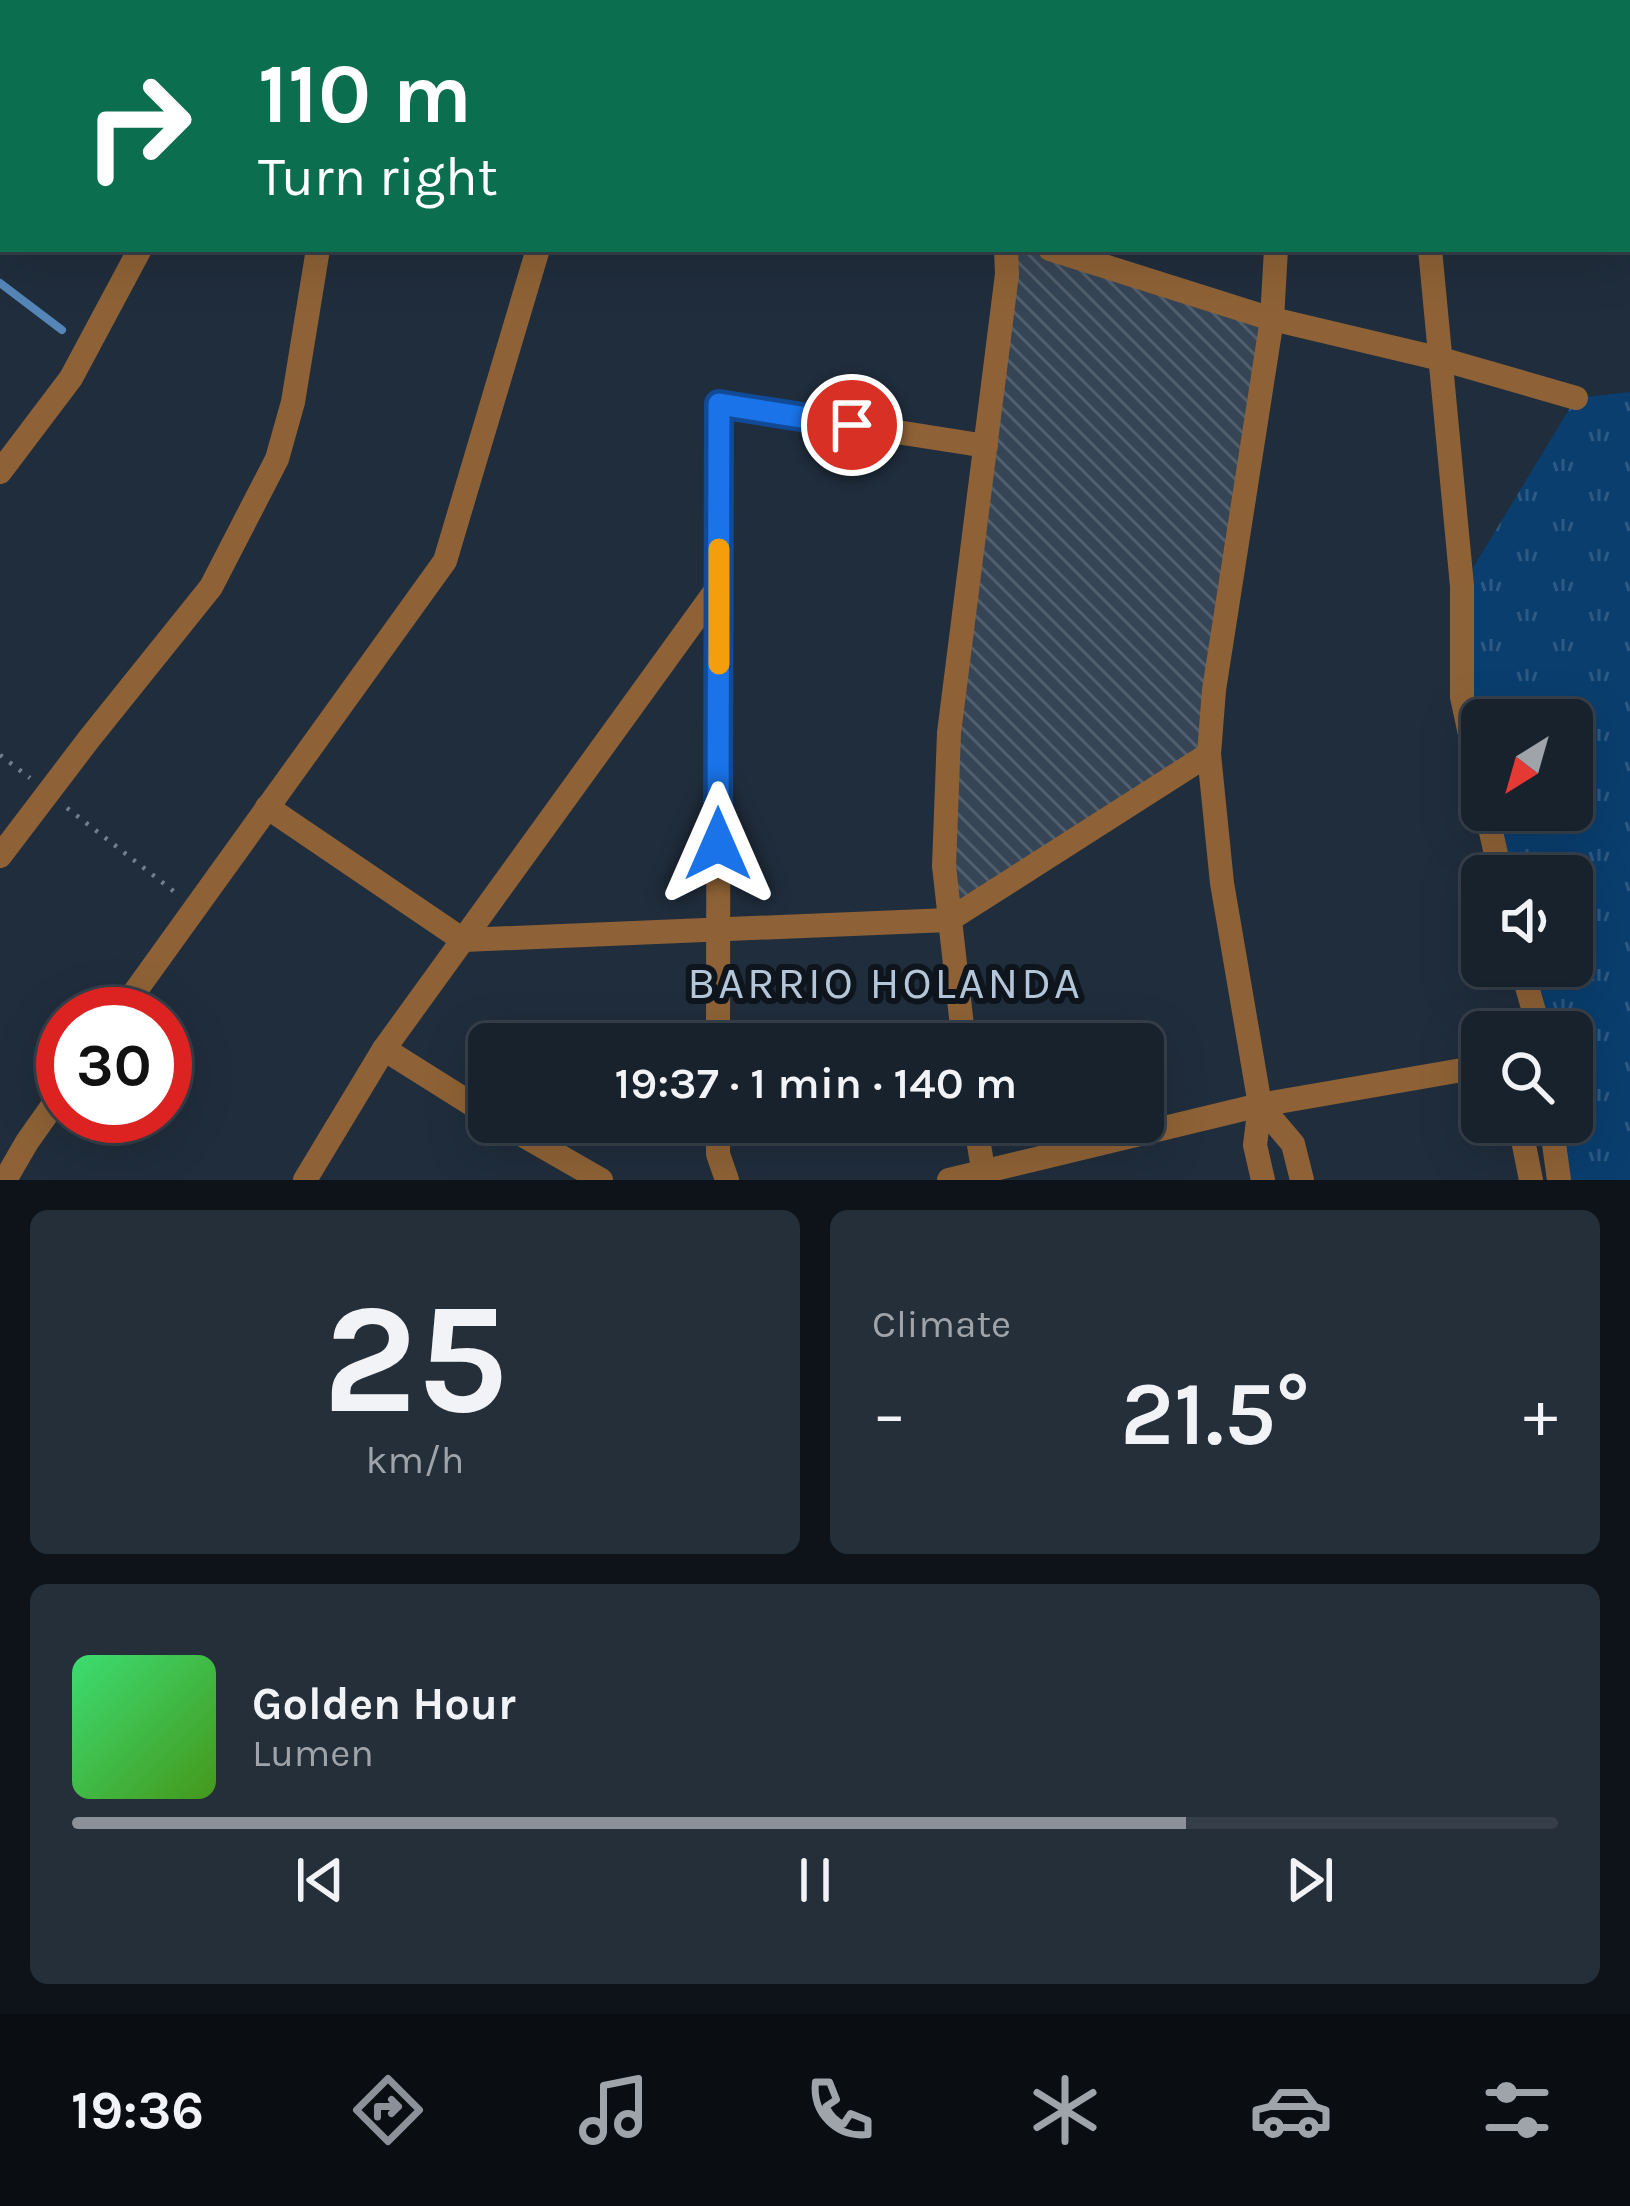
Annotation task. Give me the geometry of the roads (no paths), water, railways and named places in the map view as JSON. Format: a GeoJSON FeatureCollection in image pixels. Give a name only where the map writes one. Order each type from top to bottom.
{"type":"FeatureCollection","features":[{"type":"Feature","properties":{"kind":"street"},"geometry":{"type":"LineString","coordinates":[[0,472],[71,378],[138,252]]}},
{"type":"Feature","properties":{"kind":"street"},"geometry":{"type":"LineString","coordinates":[[0,856],[211,587],[277,459],[293,402],[318,252]]}},
{"type":"Feature","properties":{"kind":"street"},"geometry":{"type":"LineString","coordinates":[[138,987],[445,561],[537,252]]}},
{"type":"Feature","properties":{"kind":"street"},"geometry":{"type":"LineString","coordinates":[[961,1023],[944,866],[950,733],[1006,252]]}},
{"type":"Feature","properties":{"kind":"street"},"geometry":{"type":"LineString","coordinates":[[1060,252],[1272,319],[1441,359],[1576,398]]}},
{"type":"Feature","properties":{"kind":"street"},"geometry":{"type":"LineString","coordinates":[[1263,1180],[1255,1144],[1260,1105],[1222,883],[1209,754],[1214,690],[1272,319],[1276,252]]}},
{"type":"Feature","properties":{"kind":"street"},"geometry":{"type":"LineString","coordinates":[[1430,252],[1462,586],[1462,699]]}},
{"type":"Feature","properties":{"kind":"street"},"geometry":{"type":"LineString","coordinates":[[718,1023],[719,404],[986,446]]}},
{"type":"Feature","properties":{"kind":"street"},"geometry":{"type":"LineString","coordinates":[[305,1180],[385,1048],[719,586]]}},
{"type":"Feature","properties":{"kind":"street"},"geometry":{"type":"LineString","coordinates":[[268,807],[463,940],[949,920],[1209,754]]}},
{"type":"Feature","properties":{"kind":"street"},"geometry":{"type":"LineString","coordinates":[[385,1048],[468,1101]]}},
{"type":"Feature","properties":{"kind":"street"},"geometry":{"type":"LineString","coordinates":[[949,1180],[983,1176],[1260,1105],[1461,1070]]}},
{"type":"Feature","properties":{"kind":"street"},"geometry":{"type":"LineString","coordinates":[[1260,1105],[1292,1144],[1302,1180]]}},
{"type":"Feature","properties":{"kind":"street"},"geometry":{"type":"LineString","coordinates":[[10,1179],[36,1129]]}},
{"type":"Feature","properties":{"kind":"street"},"geometry":{"type":"LineString","coordinates":[[537,1143],[602,1180]]}},
{"type":"Feature","properties":{"kind":"street"},"geometry":{"type":"LineString","coordinates":[[718,1143],[727,1180]]}},
{"type":"Feature","properties":{"kind":"street"},"geometry":{"type":"LineString","coordinates":[[978,1143],[983,1176]]}},
{"type":"Feature","properties":{"kind":"street"},"geometry":{"type":"LineString","coordinates":[[1524,1143],[1532,1180]]}},
{"type":"Feature","properties":{"kind":"street"},"geometry":{"type":"LineString","coordinates":[[1554,1143],[1559,1180]]}},
{"type":"Feature","properties":{"kind":"waterway"},"geometry":{"type":"LineString","coordinates":[[0,283],[62,330]]}},
{"type":"Feature","properties":{"kind":"district","name":"BARRIO HOLANDA"},"geometry":{"type":"Point","coordinates":[885,982]}}]}
